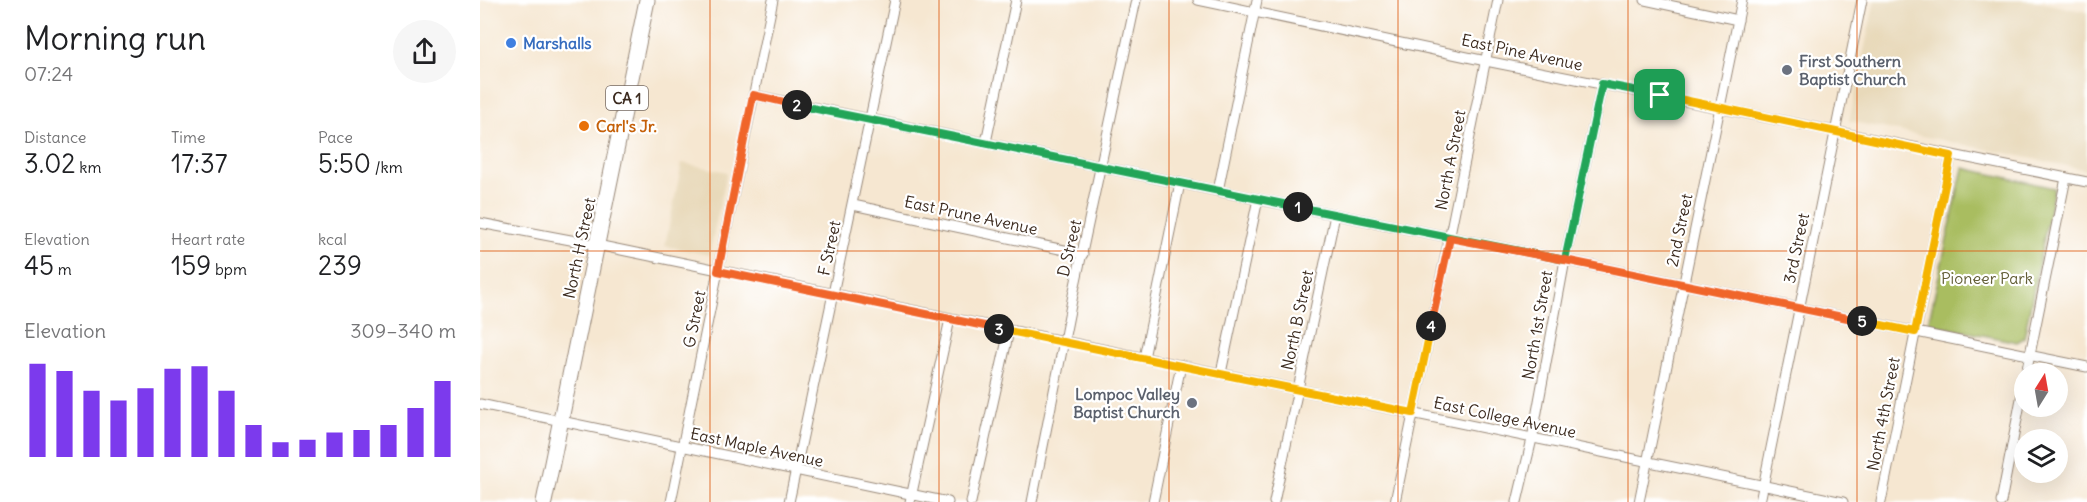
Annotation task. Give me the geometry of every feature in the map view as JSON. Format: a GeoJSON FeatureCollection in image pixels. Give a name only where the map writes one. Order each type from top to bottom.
{"type":"FeatureCollection","features":[{"type":"Feature","properties":{"kind":"highway","name":"North H Street"},"geometry":{"type":"LineString","coordinates":[[544,502],[647,0]]}},
{"type":"Feature","properties":{"kind":"street","name":"G Street"},"geometry":{"type":"LineString","coordinates":[[671,502],[773,0]]}},
{"type":"Feature","properties":{"kind":"street","name":"F Street"},"geometry":{"type":"LineString","coordinates":[[789,502],[895,0]]}},
{"type":"Feature","properties":{"kind":"street"},"geometry":{"type":"LineString","coordinates":[[986,142],[1016,0]]}},
{"type":"Feature","properties":{"kind":"street","name":"D Street"},"geometry":{"type":"LineString","coordinates":[[1032,502],[1136,0]]}},
{"type":"Feature","properties":{"kind":"street","name":"East Pine Avenue"},"geometry":{"type":"LineString","coordinates":[[1198,0],[1486,61],[2087,182]]}},
{"type":"Feature","properties":{"kind":"street"},"geometry":{"type":"LineString","coordinates":[[1218,191],[1257,0]]}},
{"type":"Feature","properties":{"kind":"street","name":"North A Street"},"geometry":{"type":"LineString","coordinates":[[1395,502],[1498,0]]}},
{"type":"Feature","properties":{"kind":"street"},"geometry":{"type":"LineString","coordinates":[[1645,0],[1738,20]]}},
{"type":"Feature","properties":{"kind":"street","name":"2nd Street"},"geometry":{"type":"LineString","coordinates":[[1639,502],[1742,0]]}},
{"type":"Feature","properties":{"kind":"street","name":"3rd Street"},"geometry":{"type":"LineString","coordinates":[[1760,502],[1862,0]]}},
{"type":"Feature","properties":{"kind":"street","name":"North 1st Street"},"geometry":{"type":"LineString","coordinates":[[1517,502],[1532,439],[1565,260],[1602,84]]}},
{"type":"Feature","properties":{"kind":"street"},"geometry":{"type":"LineString","coordinates":[[753,95],[2087,367]]}},
{"type":"Feature","properties":{"kind":"street","name":"North 4th Street"},"geometry":{"type":"LineString","coordinates":[[1881,502],[1951,156]]}},
{"type":"Feature","properties":{"kind":"street"},"geometry":{"type":"LineString","coordinates":[[2028,363],[2066,178]]}},
{"type":"Feature","properties":{"kind":"street"},"geometry":{"type":"LineString","coordinates":[[1144,358],[1180,183]]}},
{"type":"Feature","properties":{"kind":"street"},"geometry":{"type":"LineString","coordinates":[[1221,373],[1258,199]]}},
{"type":"Feature","properties":{"kind":"street","name":"East Prune Avenue"},"geometry":{"type":"LineString","coordinates":[[853,206],[1083,254]]}},
{"type":"Feature","properties":{"kind":"street","name":"North B Street"},"geometry":{"type":"LineString","coordinates":[[1274,502],[1335,215]]}},
{"type":"Feature","properties":{"kind":"street","name":"East College Avenue"},"geometry":{"type":"LineString","coordinates":[[480,224],[597,245],[950,320],[1221,373],[1843,502]]}},
{"type":"Feature","properties":{"kind":"street"},"geometry":{"type":"LineString","coordinates":[[910,498],[950,320]]}},
{"type":"Feature","properties":{"kind":"street"},"geometry":{"type":"LineString","coordinates":[[971,502],[1009,331]]}},
{"type":"Feature","properties":{"kind":"street"},"geometry":{"type":"LineString","coordinates":[[1153,502],[1181,366]]}},
{"type":"Feature","properties":{"kind":"street","name":"East Maple Avenue"},"geometry":{"type":"LineString","coordinates":[[480,404],[796,470],[910,498],[948,502]]}},
{"type":"Feature","properties":{"kind":"street"},"geometry":{"type":"LineString","coordinates":[[2001,502],[2017,417]]}},
{"type":"Feature","properties":{"kind":"shaded area"},"geometry":{"type":"Polygon","coordinates":[[[1875,0],[2029,0],[2087,12],[2087,170],[1849,121],[1875,0]]]}},
{"type":"Feature","properties":{"kind":"shaded area"},"geometry":{"type":"Polygon","coordinates":[[[682,163],[727,172],[709,255],[665,246],[682,163]]]}},
{"type":"Feature","properties":{"kind":"green space","name":"Pioneer Park"},"geometry":{"type":"Polygon","coordinates":[[[1963,168],[2054,188],[2024,338],[2017,342],[1928,324],[1963,168]]]}},
{"type":"Feature","properties":{"kind":"place","name":"Marshalls"},"geometry":{"type":"Point","coordinates":[511,43]}},
{"type":"Feature","properties":{"kind":"place","name":"First Southern Baptist Church"},"geometry":{"type":"Point","coordinates":[1787,70]}},
{"type":"Feature","properties":{"kind":"place","name":"Carl's Jr."},"geometry":{"type":"Point","coordinates":[584,126]}},
{"type":"Feature","properties":{"kind":"place","name":"Lompoc Valley Baptist Church"},"geometry":{"type":"Point","coordinates":[1192,403]}},
{"type":"Feature","properties":{"kind":"route"},"geometry":{"type":"LineString","coordinates":[[1602,84],[1660,95],[1951,156],[1915,332],[1450,238],[1413,413],[718,271],[753,95],[1565,260],[1602,84]]}}]}
